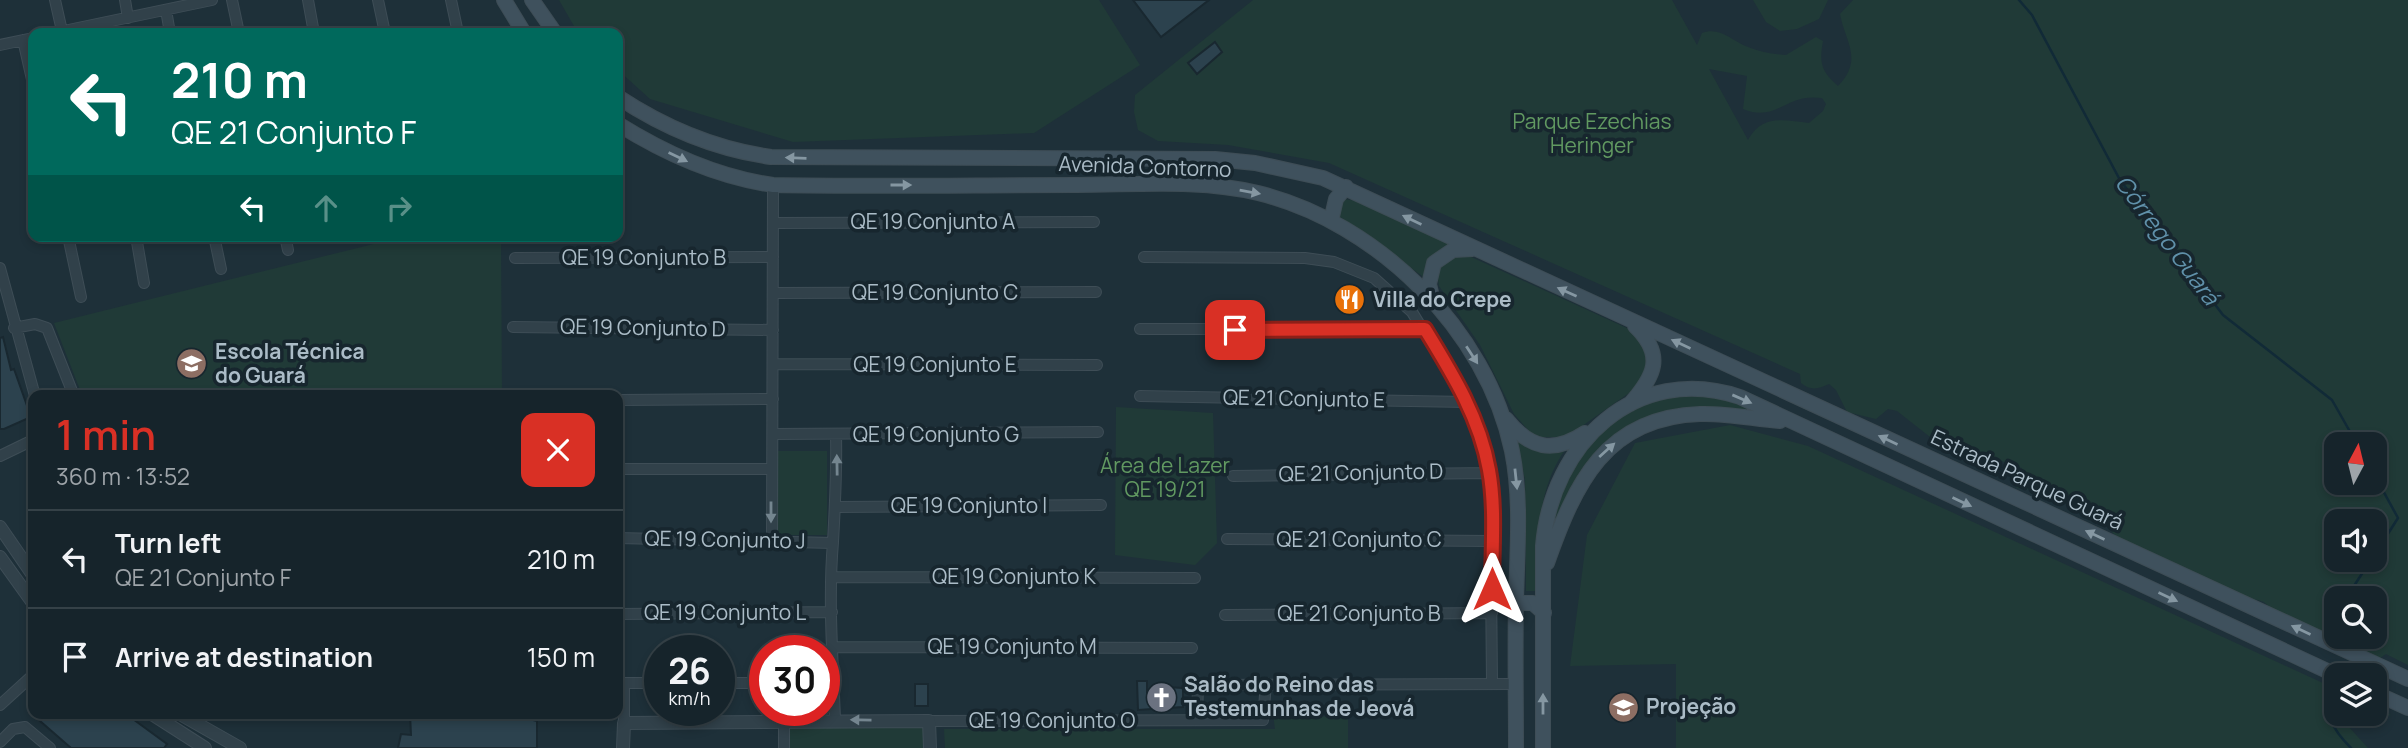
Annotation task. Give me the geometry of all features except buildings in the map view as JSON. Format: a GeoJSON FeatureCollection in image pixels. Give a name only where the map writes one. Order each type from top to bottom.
{"type":"FeatureCollection","features":[{"type":"Feature","properties":{"kind":"main road"},"geometry":{"type":"LineString","coordinates":[[504,0],[521,28]]}},
{"type":"Feature","properties":{"kind":"main road"},"geometry":{"type":"LineString","coordinates":[[532,0],[552,28]]}},
{"type":"Feature","properties":{"kind":"main road","name":"Avenida Contorno"},"geometry":{"type":"LineString","coordinates":[[623,100],[652,119],[726,148],[771,157],[1215,159],[1290,169],[1346,187],[1629,320]]}},
{"type":"Feature","properties":{"kind":"main road","name":"Avenida Contorno"},"geometry":{"type":"LineString","coordinates":[[623,127],[683,160],[719,173],[773,185],[1170,185],[1220,188],[1285,201],[1331,221],[1400,268],[1434,302],[1480,368],[1501,413],[1516,477],[1516,748]]}},
{"type":"Feature","properties":{"kind":"main road"},"geometry":{"type":"LineString","coordinates":[[719,173],[716,160],[726,148]]}},
{"type":"Feature","properties":{"kind":"main road"},"geometry":{"type":"LineString","coordinates":[[825,186],[837,173],[835,162],[830,159]]}},
{"type":"Feature","properties":{"kind":"main road"},"geometry":{"type":"LineString","coordinates":[[1331,221],[1336,199],[1346,187]]}},
{"type":"Feature","properties":{"kind":"main road"},"geometry":{"type":"LineString","coordinates":[[1434,302],[1429,284],[1434,263],[1453,250],[1473,249]]}},
{"type":"Feature","properties":{"kind":"main road"},"geometry":{"type":"LineString","coordinates":[[1629,320],[1643,334],[1652,349],[1654,362],[1651,377],[1629,405]]}},
{"type":"Feature","properties":{"kind":"main road","name":"Estrada Parque Guará"},"geometry":{"type":"LineString","coordinates":[[1629,320],[2408,679]]}},
{"type":"Feature","properties":{"kind":"main road"},"geometry":{"type":"LineString","coordinates":[[1501,413],[1521,437],[1541,446],[1558,446],[1574,440],[1629,405],[1662,392],[1721,391],[2324,670]]}},
{"type":"Feature","properties":{"kind":"main road"},"geometry":{"type":"LineString","coordinates":[[1543,574],[1565,513],[1586,474],[1600,455],[1620,438],[1643,425],[1667,418],[1701,414],[1789,422]]}},
{"type":"Feature","properties":{"kind":"main road"},"geometry":{"type":"LineString","coordinates":[[1543,748],[1545,524],[1570,460],[1596,426]]}},
{"type":"Feature","properties":{"kind":"main road"},"geometry":{"type":"LineString","coordinates":[[1516,603],[1533,603],[1544,613]]}},
{"type":"Feature","properties":{"kind":"main road"},"geometry":{"type":"LineString","coordinates":[[2387,698],[2408,708]]}},
{"type":"Feature","properties":{"kind":"street"},"geometry":{"type":"LineString","coordinates":[[55,0],[58,28]]}},
{"type":"Feature","properties":{"kind":"street"},"geometry":{"type":"LineString","coordinates":[[125,0],[128,18]]}},
{"type":"Feature","properties":{"kind":"street"},"geometry":{"type":"LineString","coordinates":[[98,28],[128,18],[212,0]]}},
{"type":"Feature","properties":{"kind":"street"},"geometry":{"type":"LineString","coordinates":[[232,0],[238,28]]}},
{"type":"Feature","properties":{"kind":"street"},"geometry":{"type":"LineString","coordinates":[[308,0],[313,28]]}},
{"type":"Feature","properties":{"kind":"street"},"geometry":{"type":"LineString","coordinates":[[378,0],[384,28]]}},
{"type":"Feature","properties":{"kind":"street"},"geometry":{"type":"LineString","coordinates":[[451,0],[457,28]]}},
{"type":"Feature","properties":{"kind":"street"},"geometry":{"type":"LineString","coordinates":[[166,10],[169,28]]}},
{"type":"Feature","properties":{"kind":"street"},"geometry":{"type":"LineString","coordinates":[[0,45],[28,39]]}},
{"type":"Feature","properties":{"kind":"street"},"geometry":{"type":"LineString","coordinates":[[772,541],[773,185]]}},
{"type":"Feature","properties":{"kind":"street","name":"QE 19 Conjunto A"},"geometry":{"type":"LineString","coordinates":[[773,223],[1094,222]]}},
{"type":"Feature","properties":{"kind":"street"},"geometry":{"type":"LineString","coordinates":[[69,242],[81,296]]}},
{"type":"Feature","properties":{"kind":"street"},"geometry":{"type":"LineString","coordinates":[[137,242],[144,283]]}},
{"type":"Feature","properties":{"kind":"street"},"geometry":{"type":"LineString","coordinates":[[215,242],[221,268]]}},
{"type":"Feature","properties":{"kind":"street"},"geometry":{"type":"LineString","coordinates":[[286,242],[288,250]]}},
{"type":"Feature","properties":{"kind":"street","name":"QE 19 Conjunto B"},"geometry":{"type":"LineString","coordinates":[[515,258],[773,257]]}},
{"type":"Feature","properties":{"kind":"street"},"geometry":{"type":"LineString","coordinates":[[1144,257],[1305,258],[1359,270],[1391,290],[1425,329],[1467,402],[1490,473],[1492,684]]}},
{"type":"Feature","properties":{"kind":"street"},"geometry":{"type":"LineString","coordinates":[[0,268],[14,328],[33,390]]}},
{"type":"Feature","properties":{"kind":"street"},"geometry":{"type":"LineString","coordinates":[[1391,290],[1400,268]]}},
{"type":"Feature","properties":{"kind":"street","name":"QE 19 Conjunto C"},"geometry":{"type":"LineString","coordinates":[[774,293],[1096,292]]}},
{"type":"Feature","properties":{"kind":"street"},"geometry":{"type":"LineString","coordinates":[[14,328],[35,324],[47,328],[72,390]]}},
{"type":"Feature","properties":{"kind":"street","name":"QE 19 Conjunto D"},"geometry":{"type":"LineString","coordinates":[[513,327],[773,330]]}},
{"type":"Feature","properties":{"kind":"street"},"geometry":{"type":"LineString","coordinates":[[1140,329],[1425,329]]}},
{"type":"Feature","properties":{"kind":"street","name":"QE 19 Conjunto E"},"geometry":{"type":"LineString","coordinates":[[773,364],[1097,365]]}},
{"type":"Feature","properties":{"kind":"street","name":"QE 21 Conjunto E"},"geometry":{"type":"LineString","coordinates":[[1140,396],[1467,402]]}},
{"type":"Feature","properties":{"kind":"street"},"geometry":{"type":"LineString","coordinates":[[623,400],[773,399]]}},
{"type":"Feature","properties":{"kind":"street","name":"QE 19 Conjunto G"},"geometry":{"type":"LineString","coordinates":[[773,434],[1098,432]]}},
{"type":"Feature","properties":{"kind":"street"},"geometry":{"type":"LineString","coordinates":[[832,635],[833,543],[837,507],[836,435]]}},
{"type":"Feature","properties":{"kind":"street"},"geometry":{"type":"LineString","coordinates":[[0,456],[28,442]]}},
{"type":"Feature","properties":{"kind":"street"},"geometry":{"type":"LineString","coordinates":[[623,468],[771,470]]}},
{"type":"Feature","properties":{"kind":"street","name":"QE 21 Conjunto D"},"geometry":{"type":"LineString","coordinates":[[1233,476],[1490,473]]}},
{"type":"Feature","properties":{"kind":"street","name":"QE 19 Conjunto I"},"geometry":{"type":"LineString","coordinates":[[837,507],[1101,505]]}},
{"type":"Feature","properties":{"kind":"street"},"geometry":{"type":"LineString","coordinates":[[0,527],[28,568]]}},
{"type":"Feature","properties":{"kind":"street","name":"QE 19 Conjunto J"},"geometry":{"type":"LineString","coordinates":[[623,538],[833,543]]}},
{"type":"Feature","properties":{"kind":"street","name":"QE 21 Conjunto C"},"geometry":{"type":"LineString","coordinates":[[1227,539],[1492,541]]}},
{"type":"Feature","properties":{"kind":"street"},"geometry":{"type":"LineString","coordinates":[[0,557],[28,596]]}},
{"type":"Feature","properties":{"kind":"street","name":"QE 19 Conjunto K"},"geometry":{"type":"LineString","coordinates":[[832,577],[1195,578]]}},
{"type":"Feature","properties":{"kind":"street","name":"QE 19 Conjunto L"},"geometry":{"type":"LineString","coordinates":[[623,614],[832,612]]}},
{"type":"Feature","properties":{"kind":"street","name":"QE 21 Conjunto B"},"geometry":{"type":"LineString","coordinates":[[1225,615],[1492,613]]}},
{"type":"Feature","properties":{"kind":"street","name":"QE 19 Conjunto M"},"geometry":{"type":"LineString","coordinates":[[840,647],[1192,648]]}},
{"type":"Feature","properties":{"kind":"street"},"geometry":{"type":"LineString","coordinates":[[0,705],[28,680]]}},
{"type":"Feature","properties":{"kind":"street"},"geometry":{"type":"LineString","coordinates":[[623,683],[644,683]]}},
{"type":"Feature","properties":{"kind":"street","name":"QE 19 Conjunto O"},"geometry":{"type":"LineString","coordinates":[[929,721],[1263,720],[1266,683]]}},
{"type":"Feature","properties":{"kind":"street"},"geometry":{"type":"LineString","coordinates":[[1197,720],[1198,685],[1516,684]]}},
{"type":"Feature","properties":{"kind":"street"},"geometry":{"type":"LineString","coordinates":[[623,710],[623,748]]}},
{"type":"Feature","properties":{"kind":"street"},"geometry":{"type":"LineString","coordinates":[[160,719],[205,748]]}},
{"type":"Feature","properties":{"kind":"street"},"geometry":{"type":"LineString","coordinates":[[189,719],[240,748]]}},
{"type":"Feature","properties":{"kind":"street"},"geometry":{"type":"LineString","coordinates":[[840,720],[929,721],[930,748]]}},
{"type":"Feature","properties":{"kind":"street"},"geometry":{"type":"LineString","coordinates":[[624,723],[749,721]]}},
{"type":"Feature","properties":{"kind":"street"},"geometry":{"type":"LineString","coordinates":[[783,748],[784,726]]}},
{"type":"Feature","properties":{"kind":"street"},"geometry":{"type":"LineString","coordinates":[[0,742],[13,729],[25,727],[50,748]]}},
{"type":"Feature","properties":{"kind":"green space"},"geometry":{"type":"Polygon","coordinates":[[[559,0],[1099,0],[1140,65],[1034,133],[793,142],[650,99],[623,75],[623,28],[575,28],[559,0]]]}},
{"type":"Feature","properties":{"kind":"green space","name":"Parque Ezechias Heringer"},"geometry":{"type":"Polygon","coordinates":[[[1253,0],[1672,0],[1697,45],[1702,33],[1715,31],[1753,49],[1786,55],[1816,37],[1823,41],[1821,55],[1825,71],[1838,86],[1846,76],[1851,59],[1851,50],[1840,14],[1853,0],[2408,0],[2408,665],[2386,654],[2380,658],[2372,657],[2357,649],[2387,649],[2387,586],[2324,586],[2324,632],[2277,614],[2264,602],[2193,581],[2128,551],[2091,511],[2067,505],[2046,484],[2033,490],[2017,488],[2013,482],[2022,468],[1930,437],[1897,411],[1888,409],[1876,419],[1847,412],[1836,390],[1829,384],[1818,388],[1808,387],[1801,383],[1800,374],[1329,163],[1228,145],[1158,141],[1138,130],[1134,112],[1135,95],[1253,0]],[[1709,69],[1748,140],[1767,122],[1782,120],[1809,123],[1823,111],[1826,104],[1822,98],[1809,98],[1765,112],[1743,109],[1747,76],[1709,69]]]}},
{"type":"Feature","properties":{"kind":"green space"},"geometry":{"type":"Polygon","coordinates":[[[1753,0],[1828,0],[1819,19],[1797,29],[1780,31],[1766,22],[1753,0]]]}},
{"type":"Feature","properties":{"kind":"green space"},"geometry":{"type":"Polygon","coordinates":[[[1343,199],[1358,201],[1452,244],[1431,258],[1425,278],[1339,216],[1343,199]]]}},
{"type":"Feature","properties":{"kind":"green space"},"geometry":{"type":"Polygon","coordinates":[[[382,242],[501,242],[502,390],[80,390],[54,323],[382,242]]]}},
{"type":"Feature","properties":{"kind":"green space"},"geometry":{"type":"Polygon","coordinates":[[[1458,254],[1469,256],[1631,330],[1646,344],[1649,367],[1639,386],[1575,431],[1561,437],[1540,437],[1530,432],[1514,414],[1480,345],[1439,286],[1437,270],[1458,254]]]}},
{"type":"Feature","properties":{"kind":"green space"},"geometry":{"type":"Polygon","coordinates":[[[1682,392],[1723,399],[1752,410],[1711,408],[1676,411],[1647,417],[1622,429],[1602,447],[1584,470],[1553,539],[1554,519],[1566,480],[1588,445],[1618,418],[1641,406],[1682,392]]]}},
{"type":"Feature","properties":{"kind":"green space","name":"Área de Lazer QE 19/21"},"geometry":{"type":"Polygon","coordinates":[[[1116,407],[1213,413],[1217,543],[1195,565],[1115,555],[1116,407]]]}},
{"type":"Feature","properties":{"kind":"green space"},"geometry":{"type":"Polygon","coordinates":[[[1730,425],[1808,446],[2324,683],[2324,726],[2348,726],[2368,748],[1676,748],[1676,664],[1570,666],[1587,535],[1635,443],[1730,425]]]}},
{"type":"Feature","properties":{"kind":"green space"},"geometry":{"type":"Polygon","coordinates":[[[1516,436],[1567,447],[1549,481],[1544,498],[1539,534],[1537,591],[1526,591],[1525,480],[1516,436]]]}},
{"type":"Feature","properties":{"kind":"green space"},"geometry":{"type":"Polygon","coordinates":[[[778,451],[827,451],[827,535],[777,535],[778,451]]]}},
{"type":"Feature","properties":{"kind":"green space"},"geometry":{"type":"Polygon","coordinates":[[[1273,713],[1348,718],[1348,748],[945,748],[944,729],[1275,729],[1273,713]]]}},
{"type":"Feature","properties":{"kind":"green space"},"geometry":{"type":"Polygon","coordinates":[[[922,722],[931,748],[788,748],[788,730],[791,726],[840,726],[840,723],[922,722]]]}},
{"type":"Feature","properties":{"kind":"waterway","name":"Córrego Guará"},"geometry":{"type":"LineString","coordinates":[[2019,0],[2032,15],[2120,180],[2223,315],[2332,400],[2350,432]]}},
{"type":"Feature","properties":{"kind":"waterway","name":"Córrego Guará"},"geometry":{"type":"LineString","coordinates":[[2385,495],[2398,518],[2387,535]]}},
{"type":"Feature","properties":{"kind":"waterway","name":"Córrego Guará"},"geometry":{"type":"LineString","coordinates":[[2354,586],[2363,572]]}},
{"type":"Feature","properties":{"kind":"waterway","name":"Córrego Guará"},"geometry":{"type":"LineString","coordinates":[[2334,726],[2351,748]]}},
{"type":"Feature","properties":{"kind":"place","name":"Villa do Crepe"},"geometry":{"type":"Point","coordinates":[1350,300]}},
{"type":"Feature","properties":{"kind":"place","name":"Escola Técnica do Guará"},"geometry":{"type":"Point","coordinates":[192,364]}},
{"type":"Feature","properties":{"kind":"place","name":"Salão do Reino das Testemunhas de Jeová"},"geometry":{"type":"Point","coordinates":[1161,697]}},
{"type":"Feature","properties":{"kind":"place","name":"Projeção"},"geometry":{"type":"Point","coordinates":[1623,707]}},
{"type":"Feature","properties":{"kind":"route"},"geometry":{"type":"LineString","coordinates":[[1235,330],[1425,329],[1467,402],[1486,456],[1490,473],[1492,589]]}}]}
